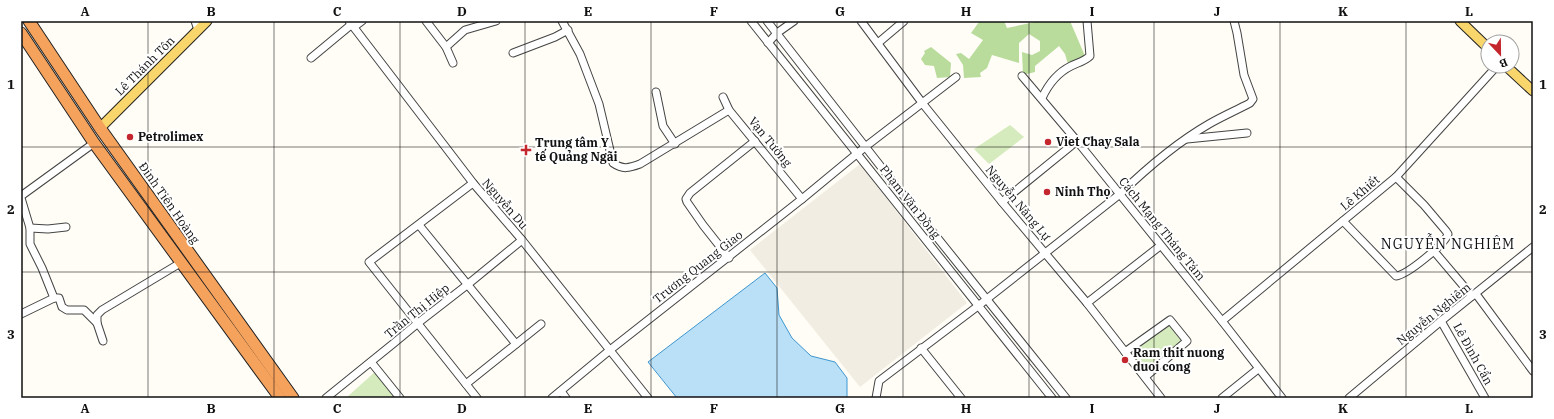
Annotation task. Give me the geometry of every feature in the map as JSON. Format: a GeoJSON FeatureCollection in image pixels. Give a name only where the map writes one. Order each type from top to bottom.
{"type":"FeatureCollection","features":[{"type":"Feature","properties":{"kind":"highway","name":"Đinh Tiên Hoàng"},"geometry":{"type":"LineString","coordinates":[[29,21],[100,128],[293,398]]}},
{"type":"Feature","properties":{"kind":"highway","name":"Đinh Tiên Hoàng"},"geometry":{"type":"LineString","coordinates":[[21,33],[94,142],[280,398]]}},
{"type":"Feature","properties":{"kind":"highway"},"geometry":{"type":"LineString","coordinates":[[94,142],[100,128]]}},
{"type":"Feature","properties":{"kind":"main road","name":"Lê Thánh Tôn"},"geometry":{"type":"LineString","coordinates":[[100,128],[208,21]]}},
{"type":"Feature","properties":{"kind":"main road"},"geometry":{"type":"LineString","coordinates":[[1460,21],[1480,40]]}},
{"type":"Feature","properties":{"kind":"main road"},"geometry":{"type":"LineString","coordinates":[[1515,74],[1533,91]]}},
{"type":"Feature","properties":{"kind":"street"},"geometry":{"type":"LineString","coordinates":[[195,21],[198,30]]}},
{"type":"Feature","properties":{"kind":"street"},"geometry":{"type":"LineString","coordinates":[[311,58],[352,24],[362,21]]}},
{"type":"Feature","properties":{"kind":"street"},"geometry":{"type":"LineString","coordinates":[[426,21],[446,47],[453,63]]}},
{"type":"Feature","properties":{"kind":"street"},"geometry":{"type":"LineString","coordinates":[[446,47],[465,30],[496,21]]}},
{"type":"Feature","properties":{"kind":"street"},"geometry":{"type":"LineString","coordinates":[[562,21],[580,54],[599,104],[613,163],[621,168],[640,164],[729,110]]}},
{"type":"Feature","properties":{"kind":"street","name":"Phạm Văn Đồng"},"geometry":{"type":"LineString","coordinates":[[751,21],[1052,398]]}},
{"type":"Feature","properties":{"kind":"street","name":"Phạm Văn Đồng"},"geometry":{"type":"LineString","coordinates":[[767,21],[865,147],[1066,398]]}},
{"type":"Feature","properties":{"kind":"street"},"geometry":{"type":"LineString","coordinates":[[768,43],[777,33],[794,21]]}},
{"type":"Feature","properties":{"kind":"street","name":"Nguyễn Năng Lự"},"geometry":{"type":"LineString","coordinates":[[861,21],[923,104],[1002,202],[1087,303],[1161,398]]}},
{"type":"Feature","properties":{"kind":"street"},"geometry":{"type":"LineString","coordinates":[[878,43],[904,21]]}},
{"type":"Feature","properties":{"kind":"street"},"geometry":{"type":"LineString","coordinates":[[1042,98],[1052,80],[1068,68],[1090,56],[1087,21]]}},
{"type":"Feature","properties":{"kind":"street"},"geometry":{"type":"LineString","coordinates":[[876,398],[879,381],[978,306],[1120,194],[1137,178],[1186,139],[1209,124],[1252,101],[1244,76],[1238,33],[1234,21]]}},
{"type":"Feature","properties":{"kind":"street","name":"Nguyễn Du"},"geometry":{"type":"LineString","coordinates":[[352,24],[473,183],[522,240],[648,398]]}},
{"type":"Feature","properties":{"kind":"street"},"geometry":{"type":"LineString","coordinates":[[513,53],[556,37],[568,30]]}},
{"type":"Feature","properties":{"kind":"street","name":"Lê Khiết"},"geometry":{"type":"LineString","coordinates":[[1222,321],[1396,177],[1490,74]]}},
{"type":"Feature","properties":{"kind":"street","name":"Cách Mạng Tháng Tám"},"geometry":{"type":"LineString","coordinates":[[1022,76],[1042,98],[1120,194],[1282,398]]}},
{"type":"Feature","properties":{"kind":"street"},"geometry":{"type":"LineString","coordinates":[[865,147],[923,104],[956,77]]}},
{"type":"Feature","properties":{"kind":"street"},"geometry":{"type":"LineString","coordinates":[[656,92],[662,126],[675,144]]}},
{"type":"Feature","properties":{"kind":"street","name":"Vạn Tường"},"geometry":{"type":"LineString","coordinates":[[724,97],[729,110],[802,199]]}},
{"type":"Feature","properties":{"kind":"street"},"geometry":{"type":"LineString","coordinates":[[1186,139],[1247,133]]}},
{"type":"Feature","properties":{"kind":"street"},"geometry":{"type":"LineString","coordinates":[[729,258],[703,225],[686,199],[690,193],[755,140]]}},
{"type":"Feature","properties":{"kind":"street"},"geometry":{"type":"LineString","coordinates":[[1002,202],[1077,141]]}},
{"type":"Feature","properties":{"kind":"street"},"geometry":{"type":"LineString","coordinates":[[54,298],[42,268],[30,244],[30,228],[21,197],[94,142]]}},
{"type":"Feature","properties":{"kind":"street","name":"Trương Quang Giao"},"geometry":{"type":"LineString","coordinates":[[552,398],[610,350],[729,258],[865,147]]}},
{"type":"Feature","properties":{"kind":"street"},"geometry":{"type":"LineString","coordinates":[[1343,221],[1396,276],[1405,273],[1434,250],[1448,234],[1424,205],[1396,177]]}},
{"type":"Feature","properties":{"kind":"street"},"geometry":{"type":"LineString","coordinates":[[473,183],[369,262],[478,398]]}},
{"type":"Feature","properties":{"kind":"street"},"geometry":{"type":"LineString","coordinates":[[419,225],[516,344]]}},
{"type":"Feature","properties":{"kind":"street"},"geometry":{"type":"LineString","coordinates":[[30,228],[66,227]]}},
{"type":"Feature","properties":{"kind":"street","name":"Trần Thị Hiệp"},"geometry":{"type":"LineString","coordinates":[[326,398],[522,240]]}},
{"type":"Feature","properties":{"kind":"street"},"geometry":{"type":"LineString","coordinates":[[1087,303],[1160,246]]}},
{"type":"Feature","properties":{"kind":"street","name":"Nguyễn Nghiêm"},"geometry":{"type":"LineString","coordinates":[[1349,398],[1533,247]]}},
{"type":"Feature","properties":{"kind":"street"},"geometry":{"type":"LineString","coordinates":[[1434,250],[1474,295],[1533,371]]}},
{"type":"Feature","properties":{"kind":"street"},"geometry":{"type":"LineString","coordinates":[[103,341],[97,323],[97,315],[102,310],[182,262]]}},
{"type":"Feature","properties":{"kind":"street"},"geometry":{"type":"LineString","coordinates":[[21,314],[54,298],[59,298],[62,307],[67,310],[84,310],[97,323]]}},
{"type":"Feature","properties":{"kind":"street"},"geometry":{"type":"LineString","coordinates":[[1125,352],[1170,320],[1187,341],[1145,377]]}},
{"type":"Feature","properties":{"kind":"street","name":"Lê Đình Cẩn"},"geometry":{"type":"LineString","coordinates":[[1441,321],[1485,398]]}},
{"type":"Feature","properties":{"kind":"street"},"geometry":{"type":"LineString","coordinates":[[466,384],[541,324]]}},
{"type":"Feature","properties":{"kind":"street"},"geometry":{"type":"LineString","coordinates":[[921,348],[962,398]]}},
{"type":"Feature","properties":{"kind":"street"},"geometry":{"type":"LineString","coordinates":[[371,362],[400,398]]}},
{"type":"Feature","properties":{"kind":"street"},"geometry":{"type":"LineString","coordinates":[[1222,398],[1258,369]]}},
{"type":"Feature","properties":{"kind":"street"},"geometry":{"type":"LineString","coordinates":[[561,391],[566,398]]}},
{"type":"Feature","properties":{"kind":"green space"},"geometry":{"type":"Polygon","coordinates":[[[1004,21],[1007,28],[1040,21],[1070,21],[1085,56],[1068,64],[1065,54],[1059,46],[1035,66],[1035,72],[1023,75],[1022,52],[1032,55],[1040,51],[1040,41],[1029,34],[1019,43],[1019,63],[992,55],[987,68],[980,73],[981,77],[964,78],[963,65],[956,54],[961,53],[969,59],[983,40],[971,33],[979,22],[1004,21]]]}},
{"type":"Feature","properties":{"kind":"green space"},"geometry":{"type":"Polygon","coordinates":[[[931,47],[951,63],[950,77],[937,78],[934,66],[925,65],[921,59],[925,53],[924,51],[931,47]]]}},
{"type":"Feature","properties":{"kind":"green space"},"geometry":{"type":"Polygon","coordinates":[[[1010,125],[1024,137],[989,164],[974,149],[1010,125]]]}},
{"type":"Feature","properties":{"kind":"green space"},"geometry":{"type":"Polygon","coordinates":[[[1170,321],[1188,345],[1149,376],[1131,354],[1170,321]]]}},
{"type":"Feature","properties":{"kind":"green space"},"geometry":{"type":"Polygon","coordinates":[[[377,370],[399,398],[346,398],[377,370]]]}},
{"type":"Feature","properties":{"kind":"shaded area"},"geometry":{"type":"Polygon","coordinates":[[[860,164],[967,303],[860,387],[750,250],[860,164]]]}},
{"type":"Feature","properties":{"kind":"water"},"geometry":{"type":"Polygon","coordinates":[[[765,273],[777,288],[779,315],[792,338],[811,356],[835,362],[847,378],[847,398],[677,398],[648,362],[765,273]]]}},
{"type":"Feature","properties":{"kind":"place","name":"Petrolimex"},"geometry":{"type":"Point","coordinates":[130,137]}},
{"type":"Feature","properties":{"kind":"place","name":"Viet Chay Sala"},"geometry":{"type":"Point","coordinates":[1048,142]}},
{"type":"Feature","properties":{"kind":"place","name":"Trung tâm Y tế Quảng Ngãi"},"geometry":{"type":"Point","coordinates":[526,150]}},
{"type":"Feature","properties":{"kind":"place","name":"Ninh Thọ"},"geometry":{"type":"Point","coordinates":[1047,192]}},
{"type":"Feature","properties":{"kind":"place","name":"Ram thit nuong duoi cong"},"geometry":{"type":"Point","coordinates":[1125,360]}},
{"type":"Feature","properties":{"kind":"district","name":"NGUYỄN NGHIÊM"},"geometry":{"type":"Point","coordinates":[1448,244]}}]}
